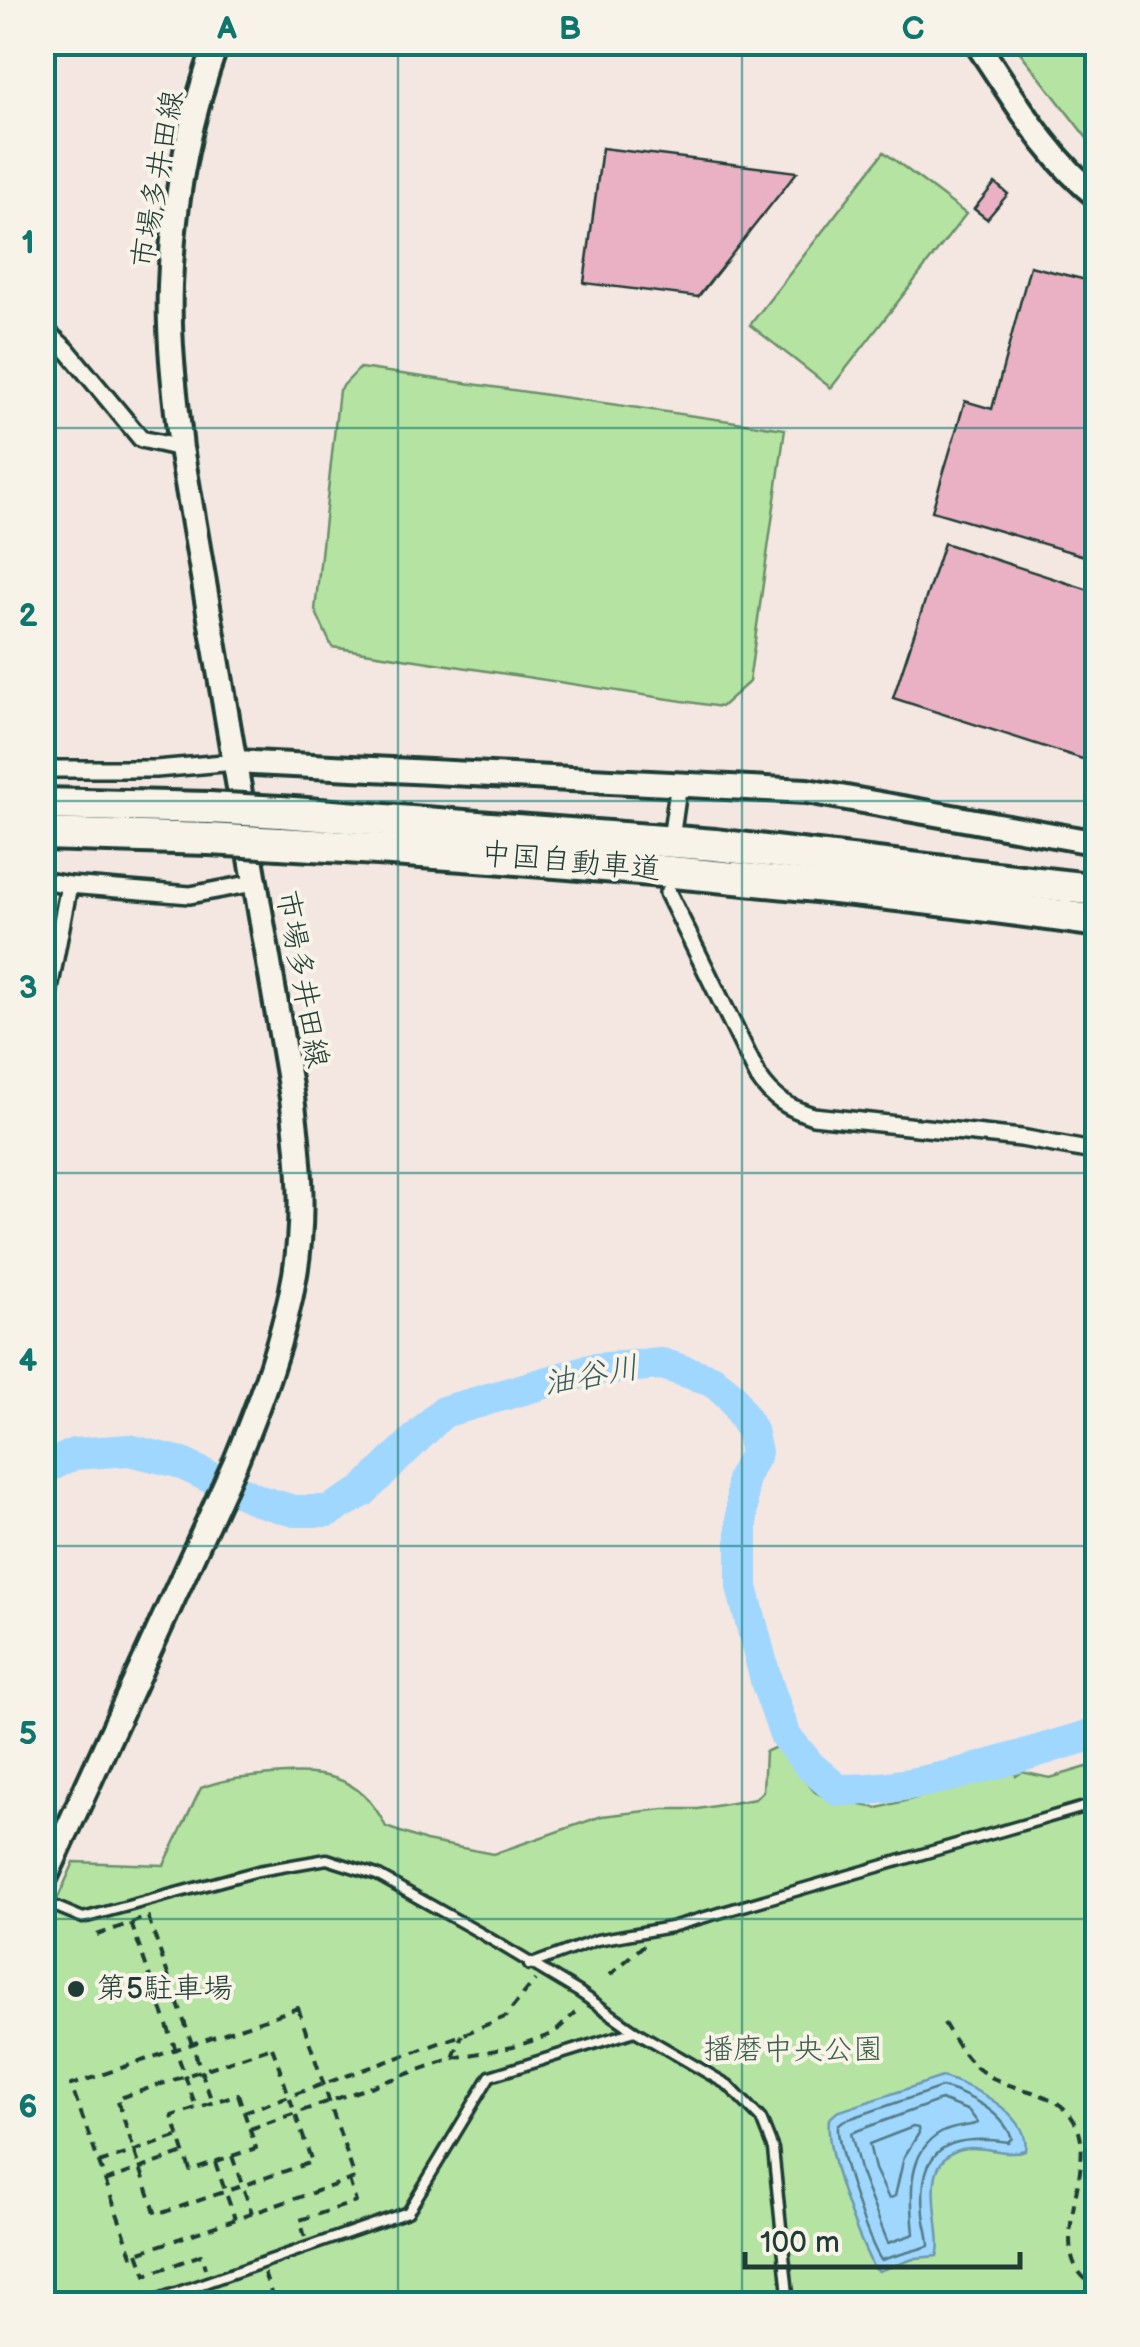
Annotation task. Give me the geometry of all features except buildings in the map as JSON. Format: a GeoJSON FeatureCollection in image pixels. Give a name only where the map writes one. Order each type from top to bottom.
{"type":"FeatureCollection","features":[{"type":"Feature","properties":{"kind":"highway","name":"中国自動車道"},"geometry":{"type":"LineString","coordinates":[[42,804],[209,808],[280,828],[468,854],[709,874],[1098,921]]}},
{"type":"Feature","properties":{"kind":"highway","name":"中国自動車道"},"geometry":{"type":"LineString","coordinates":[[42,834],[210,839],[280,828],[716,845],[1098,890]]}},
{"type":"Feature","properties":{"kind":"main road","name":"市場多井田線"},"geometry":{"type":"LineString","coordinates":[[42,1885],[263,1395],[295,1274],[301,1214],[292,1098],[181,448],[172,364],[170,285],[189,136],[217,42]]}},
{"type":"Feature","properties":{"kind":"main road"},"geometry":{"type":"LineString","coordinates":[[976,42],[1045,144],[1098,198]]}},
{"type":"Feature","properties":{"kind":"main road"},"geometry":{"type":"LineString","coordinates":[[235,762],[807,791],[1098,843]]}},
{"type":"Feature","properties":{"kind":"street"},"geometry":{"type":"LineString","coordinates":[[42,328],[67,350],[141,439],[181,448]]}},
{"type":"Feature","properties":{"kind":"street"},"geometry":{"type":"LineString","coordinates":[[42,770],[156,770],[235,762]]}},
{"type":"Feature","properties":{"kind":"street"},"geometry":{"type":"LineString","coordinates":[[672,832],[679,783]]}},
{"type":"Feature","properties":{"kind":"street"},"geometry":{"type":"LineString","coordinates":[[42,880],[69,886],[190,894],[254,882]]}},
{"type":"Feature","properties":{"kind":"street"},"geometry":{"type":"LineString","coordinates":[[42,1026],[69,886]]}},
{"type":"Feature","properties":{"kind":"street"},"geometry":{"type":"LineString","coordinates":[[668,894],[759,1078],[768,1092],[789,1108],[813,1116],[1021,1138],[1098,1152]]}},
{"type":"Feature","properties":{"kind":"lane"},"geometry":{"type":"LineString","coordinates":[[530,1965],[597,1940],[671,1927],[1098,1803]]}},
{"type":"Feature","properties":{"kind":"lane"},"geometry":{"type":"LineString","coordinates":[[42,1900],[84,1918],[244,1875],[327,1859],[377,1875],[579,1992],[635,2031],[728,2085],[761,2119],[772,2149],[789,2304]]}},
{"type":"Feature","properties":{"kind":"lane"},"geometry":{"type":"LineString","coordinates":[[144,2304],[408,2212],[490,2076],[635,2031]]}},
{"type":"Feature","properties":{"kind":"path"},"geometry":{"type":"LineString","coordinates":[[97,1935],[148,1917],[212,2102]]}},
{"type":"Feature","properties":{"kind":"path"},"geometry":{"type":"LineString","coordinates":[[130,1924],[196,2108]]}},
{"type":"Feature","properties":{"kind":"path"},"geometry":{"type":"LineString","coordinates":[[610,1974],[636,1950],[671,1927]]}},
{"type":"Feature","properties":{"kind":"path"},"geometry":{"type":"LineString","coordinates":[[244,2112],[462,2036],[504,2017],[542,1971]]}},
{"type":"Feature","properties":{"kind":"path"},"geometry":{"type":"LineString","coordinates":[[298,2008],[356,2178],[132,2255],[71,2086],[192,2044],[298,2008]]}},
{"type":"Feature","properties":{"kind":"path"},"geometry":{"type":"LineString","coordinates":[[250,2129],[452,2058],[513,2047],[552,2034],[575,2013]]}},
{"type":"Feature","properties":{"kind":"path"},"geometry":{"type":"LineString","coordinates":[[944,2023],[966,2060],[980,2070],[995,2080],[1032,2091],[1066,2108],[1080,2132],[1080,2176],[1069,2236],[1073,2260],[1088,2283],[1098,2287]]}},
{"type":"Feature","properties":{"kind":"path"},"geometry":{"type":"LineString","coordinates":[[452,2058],[462,2036]]}},
{"type":"Feature","properties":{"kind":"path"},"geometry":{"type":"LineString","coordinates":[[272,2048],[312,2162],[156,2216],[117,2100],[202,2071],[272,2048]]}},
{"type":"Feature","properties":{"kind":"path"},"geometry":{"type":"LineString","coordinates":[[238,2094],[256,2148],[190,2170],[172,2116],[196,2108],[238,2094]]}},
{"type":"Feature","properties":{"kind":"path"},"geometry":{"type":"LineString","coordinates":[[99,2164],[178,2136]]}},
{"type":"Feature","properties":{"kind":"path"},"geometry":{"type":"LineString","coordinates":[[106,2181],[184,2153]]}},
{"type":"Feature","properties":{"kind":"path"},"geometry":{"type":"LineString","coordinates":[[232,2156],[252,2214]]}},
{"type":"Feature","properties":{"kind":"path"},"geometry":{"type":"LineString","coordinates":[[215,2162],[236,2219]]}},
{"type":"Feature","properties":{"kind":"path"},"geometry":{"type":"LineString","coordinates":[[300,2220],[356,2202],[350,2180]]}},
{"type":"Feature","properties":{"kind":"path"},"geometry":{"type":"LineString","coordinates":[[138,2253],[146,2275],[201,2255]]}},
{"type":"Feature","properties":{"kind":"path"},"geometry":{"type":"LineString","coordinates":[[261,2264],[275,2304]]}},
{"type":"Feature","properties":{"kind":"green space"},"geometry":{"type":"Polygon","coordinates":[[[1013,43],[1097,43],[1097,151],[1013,43]]]}},
{"type":"Feature","properties":{"kind":"green space"},"geometry":{"type":"Polygon","coordinates":[[[884,152],[966,214],[831,388],[750,325],[884,152]]]}},
{"type":"Feature","properties":{"kind":"green space"},"geometry":{"type":"Polygon","coordinates":[[[360,368],[785,429],[749,682],[721,707],[332,647],[315,610],[339,390],[360,368]]]}},
{"type":"Feature","properties":{"kind":"green space","name":"播磨中央公園"},"geometry":{"type":"Polygon","coordinates":[[[776,1747],[815,1792],[831,1800],[878,1808],[1015,1772],[1016,1776],[1022,1772],[1050,1778],[1097,1764],[1097,2304],[43,2304],[43,1931],[74,1862],[164,1865],[201,1788],[239,1779],[301,1773],[335,1778],[350,1785],[376,1809],[386,1827],[426,1841],[493,1854],[602,1816],[698,1809],[755,1799],[763,1791],[765,1752],[776,1747]]]}},
{"type":"Feature","properties":{"kind":"water"},"geometry":{"type":"Polygon","coordinates":[[[942,2077],[982,2094],[1009,2113],[1025,2137],[1025,2150],[970,2148],[947,2156],[935,2181],[937,2256],[916,2258],[879,2271],[867,2254],[844,2195],[832,2153],[829,2119],[837,2112],[942,2077]]]}},
{"type":"Feature","properties":{"kind":"waterway","name":"油谷川"},"geometry":{"type":"LineString","coordinates":[[42,1470],[74,1454],[129,1450],[178,1462],[260,1501],[294,1511],[328,1511],[362,1492],[443,1412],[594,1369],[662,1364],[712,1380],[731,1396],[751,1430],[756,1452],[742,1480],[742,1587],[767,1684],[786,1737],[811,1767],[838,1790],[937,1779],[1098,1733]]}},
{"type":"Feature","properties":{"kind":"place","name":"第5駐車場"},"geometry":{"type":"Point","coordinates":[76,1989]}}]}
